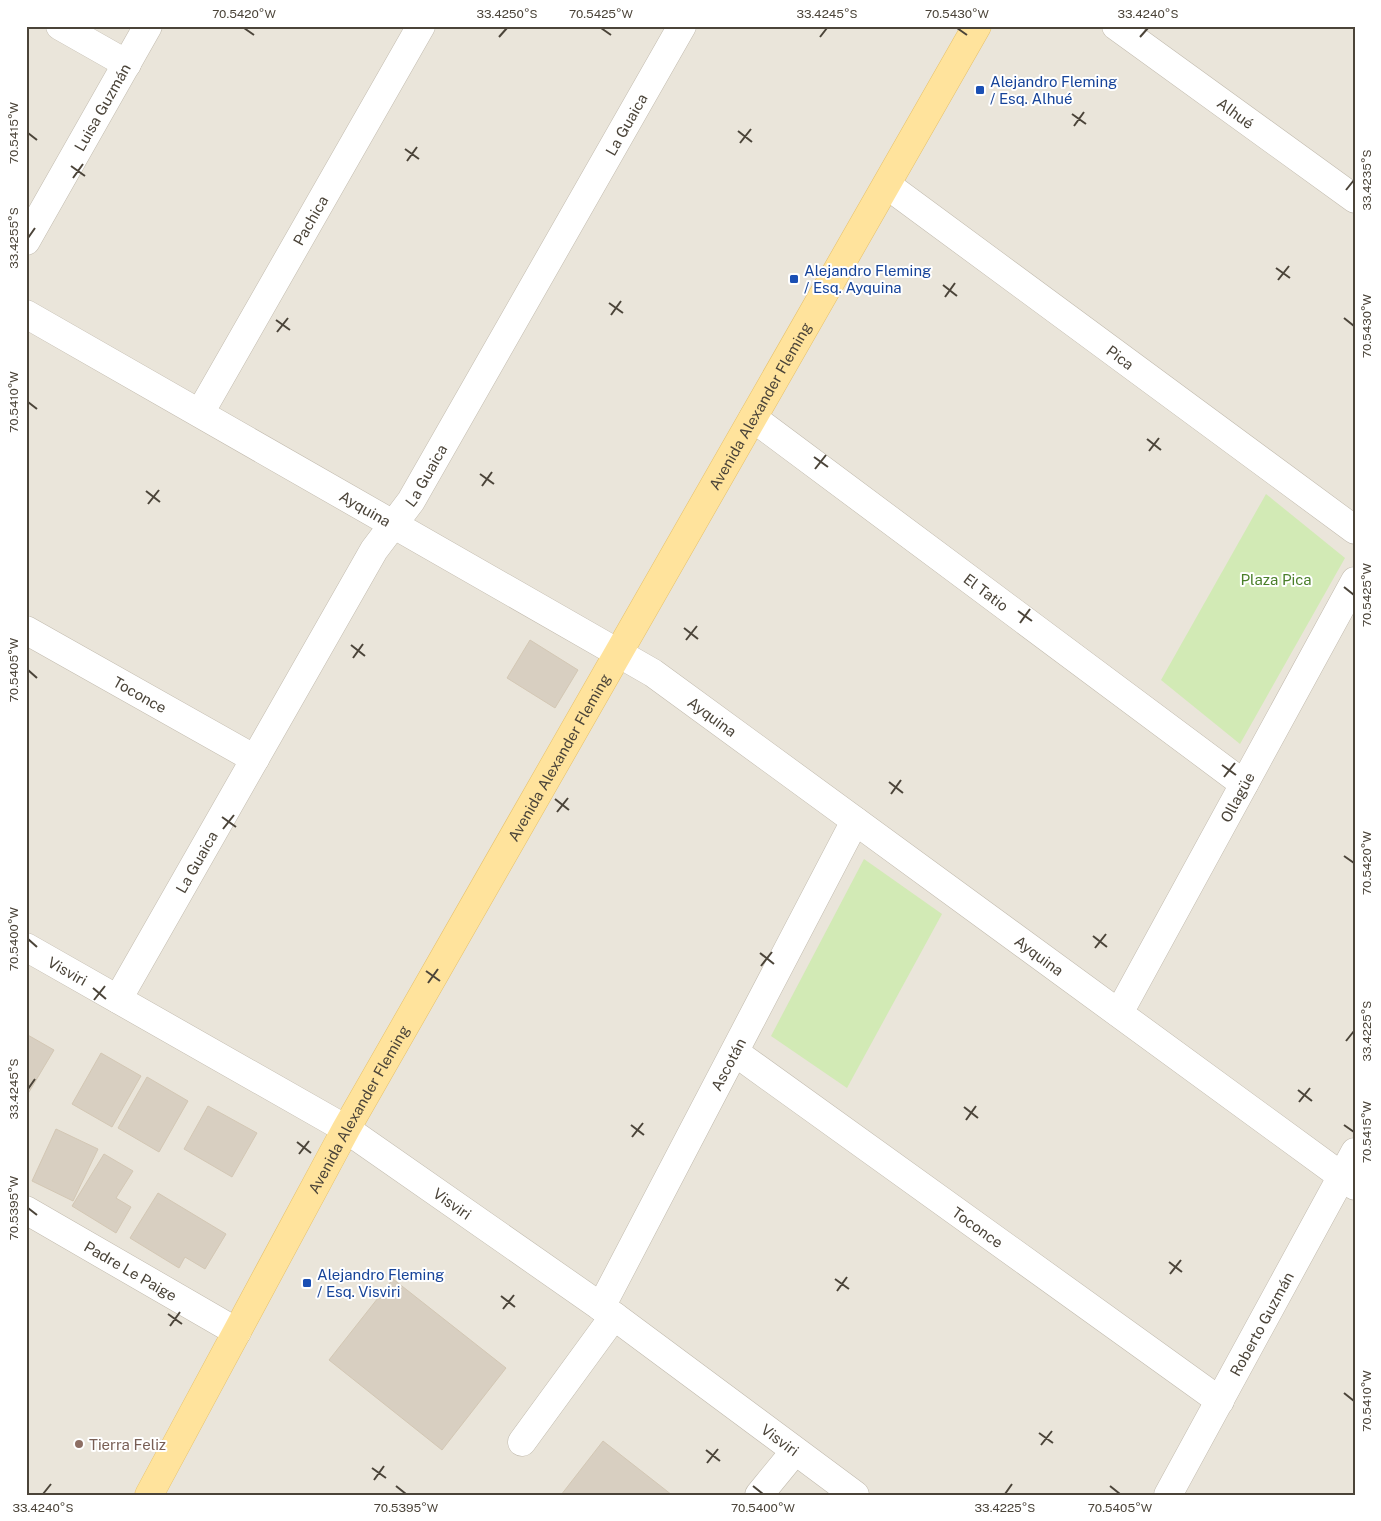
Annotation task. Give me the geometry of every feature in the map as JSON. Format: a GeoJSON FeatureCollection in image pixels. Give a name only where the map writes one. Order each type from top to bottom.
{"type":"FeatureCollection","features":[{"type":"Feature","properties":{"kind":"main road","name":"Avenida Alexander Fleming"},"geometry":{"type":"LineString","coordinates":[[149,1495],[346,1128],[977,26]]}},
{"type":"Feature","properties":{"kind":"street"},"geometry":{"type":"LineString","coordinates":[[60,26],[127,64]]}},
{"type":"Feature","properties":{"kind":"street","name":"Luisa Guzmán"},"geometry":{"type":"LineString","coordinates":[[26,241],[148,26]]}},
{"type":"Feature","properties":{"kind":"street","name":"Pachica"},"geometry":{"type":"LineString","coordinates":[[200,413],[421,26]]}},
{"type":"Feature","properties":{"kind":"street","name":"La Guaica"},"geometry":{"type":"LineString","coordinates":[[118,999],[374,550],[411,501],[682,26]]}},
{"type":"Feature","properties":{"kind":"street","name":"Alhué"},"geometry":{"type":"LineString","coordinates":[[1116,26],[1355,199]]}},
{"type":"Feature","properties":{"kind":"street","name":"Pica"},"geometry":{"type":"LineString","coordinates":[[887,185],[1355,530]]}},
{"type":"Feature","properties":{"kind":"street","name":"Ayquina"},"geometry":{"type":"LineString","coordinates":[[26,314],[620,652],[653,673],[1349,1181]]}},
{"type":"Feature","properties":{"kind":"street","name":"El Tatio"},"geometry":{"type":"LineString","coordinates":[[754,418],[1244,784]]}},
{"type":"Feature","properties":{"kind":"street","name":"Ollagüe"},"geometry":{"type":"LineString","coordinates":[[1119,1014],[1355,581]]}},
{"type":"Feature","properties":{"kind":"street","name":"Toconce"},"geometry":{"type":"LineString","coordinates":[[26,630],[255,759]]}},
{"type":"Feature","properties":{"kind":"street","name":"Ascotán"},"geometry":{"type":"LineString","coordinates":[[522,1442],[608,1312],[736,1052],[855,821]]}},
{"type":"Feature","properties":{"kind":"street","name":"Visviri"},"geometry":{"type":"LineString","coordinates":[[26,947],[346,1128],[608,1312],[855,1495]]}},
{"type":"Feature","properties":{"kind":"street","name":"Toconce"},"geometry":{"type":"LineString","coordinates":[[736,1052],[1220,1402]]}},
{"type":"Feature","properties":{"kind":"street","name":"Roberto Guzmán"},"geometry":{"type":"LineString","coordinates":[[1168,1495],[1349,1181],[1355,1152]]}},
{"type":"Feature","properties":{"kind":"street","name":"Padre Le Paige"},"geometry":{"type":"LineString","coordinates":[[26,1210],[237,1332]]}},
{"type":"Feature","properties":{"kind":"street"},"geometry":{"type":"LineString","coordinates":[[759,1495],[795,1451]]}},
{"type":"Feature","properties":{"kind":"shaded area"},"geometry":{"type":"Polygon","coordinates":[[[26,26],[1355,26],[1355,1495],[26,1495],[26,26]]]}},
{"type":"Feature","properties":{"kind":"green space","name":"Plaza Pica"},"geometry":{"type":"Polygon","coordinates":[[[1266,494],[1345,558],[1240,744],[1161,680],[1266,494]]]}},
{"type":"Feature","properties":{"kind":"green space"},"geometry":{"type":"Polygon","coordinates":[[[864,859],[942,914],[847,1088],[771,1036],[864,859]]]}},
{"type":"Feature","properties":{"kind":"building"},"geometry":{"type":"Polygon","coordinates":[[[530,640],[578,670],[555,708],[507,678],[530,640]]]}},
{"type":"Feature","properties":{"kind":"building"},"geometry":{"type":"Polygon","coordinates":[[[26,1034],[54,1050],[26,1097],[26,1034]]]}},
{"type":"Feature","properties":{"kind":"building"},"geometry":{"type":"Polygon","coordinates":[[[101,1053],[141,1076],[112,1127],[72,1104],[101,1053]]]}},
{"type":"Feature","properties":{"kind":"building"},"geometry":{"type":"Polygon","coordinates":[[[147,1077],[188,1101],[159,1152],[118,1128],[147,1077]]]}},
{"type":"Feature","properties":{"kind":"building"},"geometry":{"type":"Polygon","coordinates":[[[208,1106],[257,1133],[232,1177],[184,1149],[208,1106]]]}},
{"type":"Feature","properties":{"kind":"building"},"geometry":{"type":"Polygon","coordinates":[[[56,1129],[98,1149],[73,1201],[32,1181],[56,1129]]]}},
{"type":"Feature","properties":{"kind":"building"},"geometry":{"type":"Polygon","coordinates":[[[104,1154],[133,1171],[116,1198],[131,1207],[116,1233],[72,1206],[104,1154]]]}},
{"type":"Feature","properties":{"kind":"building"},"geometry":{"type":"Polygon","coordinates":[[[158,1193],[226,1234],[205,1269],[185,1257],[179,1268],[130,1238],[158,1193]]]}},
{"type":"Feature","properties":{"kind":"building"},"geometry":{"type":"Polygon","coordinates":[[[393,1279],[506,1368],[442,1450],[329,1360],[393,1279]]]}},
{"type":"Feature","properties":{"kind":"building"},"geometry":{"type":"Polygon","coordinates":[[[603,1441],[672,1495],[561,1495],[603,1441]]]}},
{"type":"Feature","properties":{"kind":"place","name":"Alejandro Fleming / Esq. Alhué"},"geometry":{"type":"Point","coordinates":[980,90]}},
{"type":"Feature","properties":{"kind":"place","name":"Alejandro Fleming / Esq. Ayquina"},"geometry":{"type":"Point","coordinates":[794,279]}},
{"type":"Feature","properties":{"kind":"place","name":"Alejandro Fleming / Esq. Visviri"},"geometry":{"type":"Point","coordinates":[307,1283]}},
{"type":"Feature","properties":{"kind":"place","name":"Tierra Feliz"},"geometry":{"type":"Point","coordinates":[79,1444]}}]}
